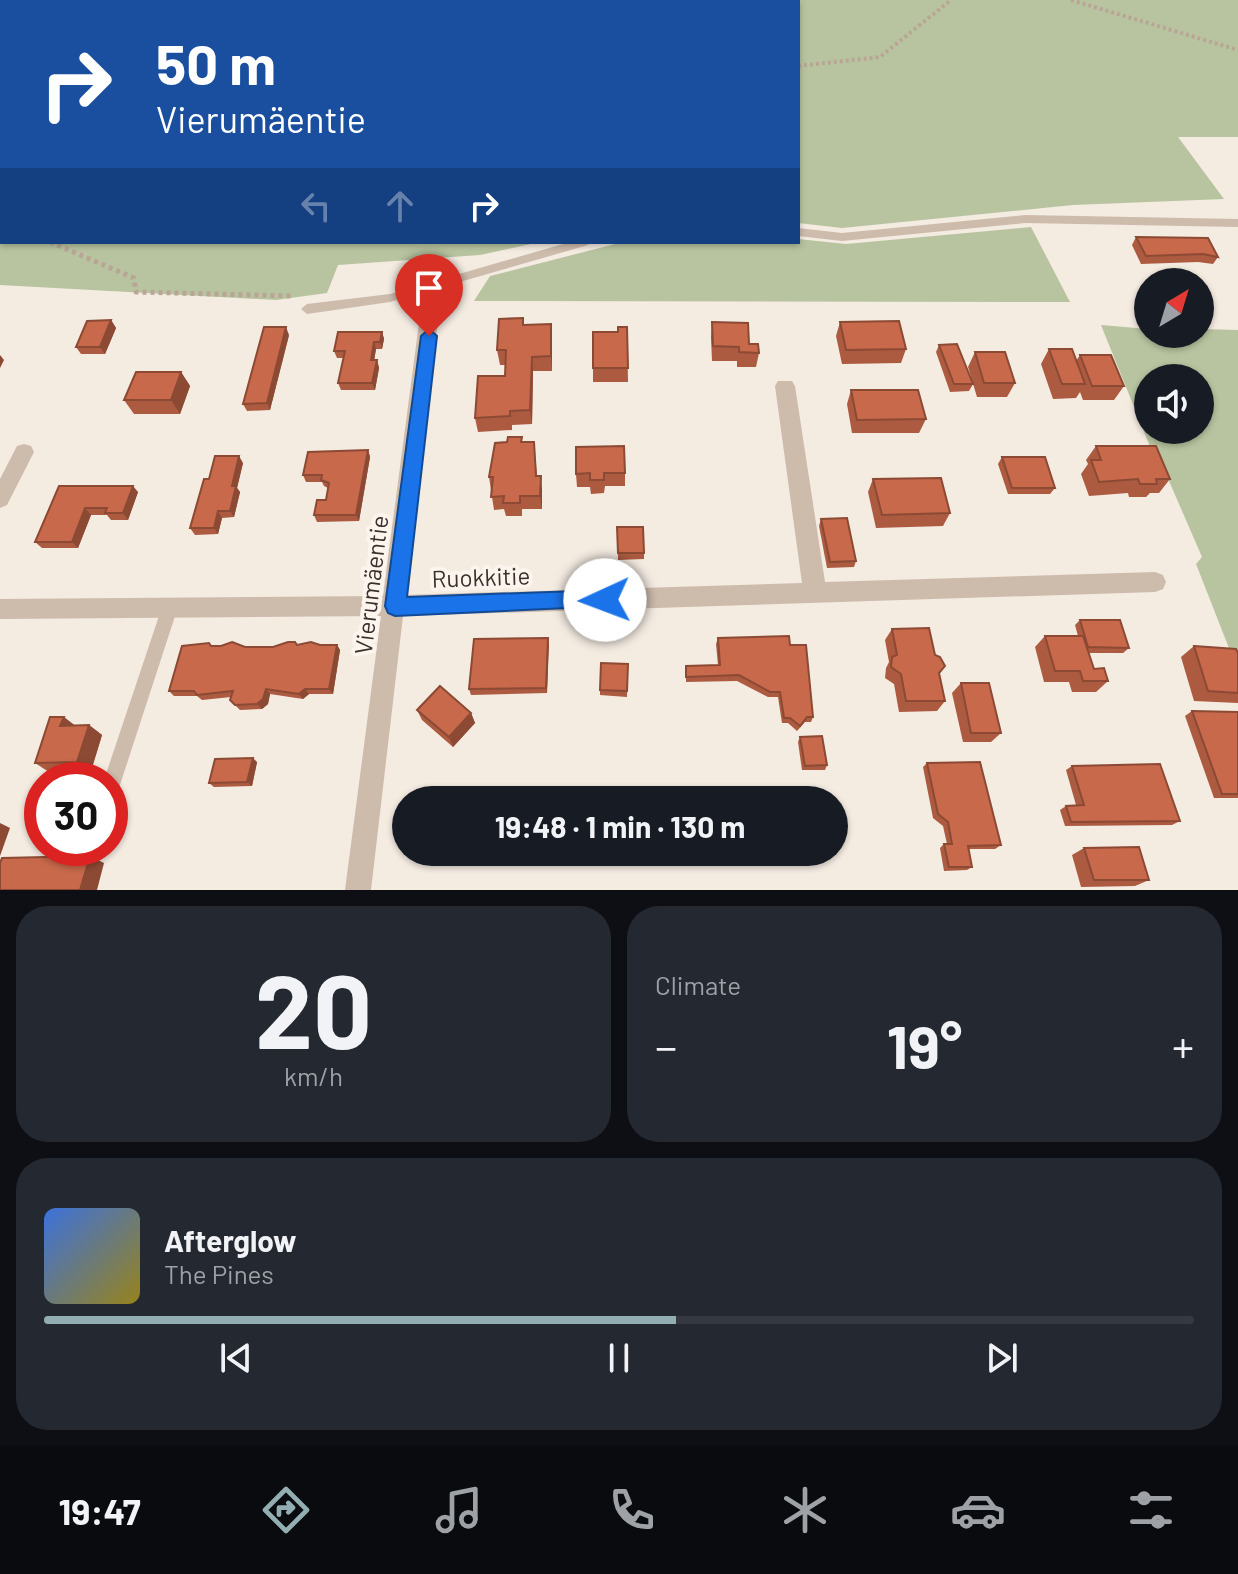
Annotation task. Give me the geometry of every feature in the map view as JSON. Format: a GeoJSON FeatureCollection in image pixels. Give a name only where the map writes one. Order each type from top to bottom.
{"type":"FeatureCollection","features":[{"type":"Feature","properties":{"kind":"street","name":"Vierumäentie"},"geometry":{"type":"LineString","coordinates":[[358,890],[433,285]]}},
{"type":"Feature","properties":{"kind":"street"},"geometry":{"type":"LineString","coordinates":[[785,386],[815,593]]}},
{"type":"Feature","properties":{"kind":"street"},"geometry":{"type":"LineString","coordinates":[[0,499],[24,452]]}},
{"type":"Feature","properties":{"kind":"street","name":"Ruokkitie"},"geometry":{"type":"LineString","coordinates":[[0,609],[395,606],[1155,582]]}},
{"type":"Feature","properties":{"kind":"lane"},"geometry":{"type":"LineString","coordinates":[[800,232],[842,237],[1025,219],[1238,223]]}},
{"type":"Feature","properties":{"kind":"lane"},"geometry":{"type":"LineString","coordinates":[[304,303],[390,298],[577,244]]}},
{"type":"Feature","properties":{"kind":"lane"},"geometry":{"type":"LineString","coordinates":[[119,762],[170,607]]}},
{"type":"Feature","properties":{"kind":"path"},"geometry":{"type":"LineString","coordinates":[[800,66],[880,57],[951,0]]}},
{"type":"Feature","properties":{"kind":"path"},"geometry":{"type":"LineString","coordinates":[[1071,0],[1238,50]]}},
{"type":"Feature","properties":{"kind":"path"},"geometry":{"type":"LineString","coordinates":[[55,244],[134,278],[136,292],[304,303]]}},
{"type":"Feature","properties":{"kind":"green space"},"geometry":{"type":"Polygon","coordinates":[[[800,0],[1238,0],[1238,137],[1178,137],[1224,199],[1073,205],[842,228],[800,223],[800,0]]]}},
{"type":"Feature","properties":{"kind":"green space"},"geometry":{"type":"Polygon","coordinates":[[[1031,227],[1070,302],[474,301],[490,276],[615,244],[800,244],[800,239],[846,244],[1031,227]]]}},
{"type":"Feature","properties":{"kind":"green space"},"geometry":{"type":"Polygon","coordinates":[[[0,244],[531,244],[480,255],[338,265],[327,293],[276,300],[0,285],[0,244]]]}},
{"type":"Feature","properties":{"kind":"green space"},"geometry":{"type":"Polygon","coordinates":[[[1101,325],[1134,328],[1134,348],[1214,348],[1214,329],[1238,330],[1238,671],[1196,564],[1202,557],[1156,451],[1149,444],[1214,444],[1214,364],[1134,364],[1134,407],[1101,325]]]}},
{"type":"Feature","properties":{"kind":"building"},"geometry":{"type":"Polygon","coordinates":[[[1136,237],[1208,238],[1218,257],[1203,254],[1146,256],[1136,237]]]}},
{"type":"Feature","properties":{"kind":"building"},"geometry":{"type":"Polygon","coordinates":[[[523,318],[523,325],[551,324],[551,356],[532,357],[530,410],[510,411],[510,416],[475,418],[478,376],[505,376],[506,350],[497,350],[499,319],[523,318]]]}},
{"type":"Feature","properties":{"kind":"building"},"geometry":{"type":"Polygon","coordinates":[[[111,320],[100,347],[76,347],[87,321],[111,320]]]}},
{"type":"Feature","properties":{"kind":"building"},"geometry":{"type":"Polygon","coordinates":[[[899,321],[906,349],[846,350],[840,322],[899,321]]]}},
{"type":"Feature","properties":{"kind":"building"},"geometry":{"type":"Polygon","coordinates":[[[712,322],[748,323],[749,344],[758,344],[759,353],[739,352],[739,347],[713,346],[712,322]]]}},
{"type":"Feature","properties":{"kind":"building"},"geometry":{"type":"Polygon","coordinates":[[[264,327],[286,327],[267,403],[243,404],[264,327]]]}},
{"type":"Feature","properties":{"kind":"building"},"geometry":{"type":"Polygon","coordinates":[[[618,327],[627,327],[628,368],[593,368],[593,332],[618,332],[618,327]]]}},
{"type":"Feature","properties":{"kind":"building"},"geometry":{"type":"Polygon","coordinates":[[[338,332],[382,332],[380,342],[374,342],[371,360],[377,360],[372,383],[338,383],[345,351],[334,351],[338,332]]]}},
{"type":"Feature","properties":{"kind":"building"},"geometry":{"type":"Polygon","coordinates":[[[957,344],[973,384],[954,384],[939,345],[957,344]]]}},
{"type":"Feature","properties":{"kind":"building"},"geometry":{"type":"Polygon","coordinates":[[[1049,349],[1072,349],[1085,384],[1062,384],[1049,349]]]}},
{"type":"Feature","properties":{"kind":"building"},"geometry":{"type":"Polygon","coordinates":[[[975,352],[1005,352],[1015,383],[984,383],[975,352]]]}},
{"type":"Feature","properties":{"kind":"building"},"geometry":{"type":"Polygon","coordinates":[[[1080,355],[1111,355],[1124,386],[1092,386],[1080,355]]]}},
{"type":"Feature","properties":{"kind":"building"},"geometry":{"type":"Polygon","coordinates":[[[136,372],[181,372],[171,400],[124,400],[136,372]]]}},
{"type":"Feature","properties":{"kind":"building"},"geometry":{"type":"Polygon","coordinates":[[[851,390],[918,390],[926,419],[857,420],[851,390]]]}},
{"type":"Feature","properties":{"kind":"building"},"geometry":{"type":"Polygon","coordinates":[[[508,437],[522,437],[521,442],[534,442],[536,476],[541,476],[540,496],[520,496],[520,503],[503,503],[504,496],[491,497],[493,477],[489,477],[495,443],[507,442],[508,437]]]}},
{"type":"Feature","properties":{"kind":"building"},"geometry":{"type":"Polygon","coordinates":[[[624,446],[625,473],[604,473],[604,480],[590,480],[590,473],[576,474],[576,447],[624,446]]]}},
{"type":"Feature","properties":{"kind":"building"},"geometry":{"type":"Polygon","coordinates":[[[1096,446],[1156,446],[1170,479],[1156,479],[1157,484],[1140,484],[1138,479],[1099,482],[1091,460],[1101,460],[1096,446]]]}},
{"type":"Feature","properties":{"kind":"building"},"geometry":{"type":"Polygon","coordinates":[[[368,450],[356,515],[314,515],[317,500],[326,500],[329,483],[321,480],[322,475],[303,475],[308,452],[368,450]]]}},
{"type":"Feature","properties":{"kind":"building"},"geometry":{"type":"Polygon","coordinates":[[[215,456],[239,456],[230,511],[218,511],[214,528],[190,528],[204,479],[209,479],[215,456]]]}},
{"type":"Feature","properties":{"kind":"building"},"geometry":{"type":"Polygon","coordinates":[[[1002,457],[1045,457],[1055,488],[1012,488],[1002,457]]]}},
{"type":"Feature","properties":{"kind":"building"},"geometry":{"type":"Polygon","coordinates":[[[941,478],[950,513],[882,515],[873,479],[941,478]]]}},
{"type":"Feature","properties":{"kind":"building"},"geometry":{"type":"Polygon","coordinates":[[[59,486],[133,486],[123,513],[105,513],[107,508],[85,508],[72,542],[35,542],[59,486]]]}},
{"type":"Feature","properties":{"kind":"building"},"geometry":{"type":"Polygon","coordinates":[[[847,518],[856,561],[830,562],[821,519],[847,518]]]}},
{"type":"Feature","properties":{"kind":"building"},"geometry":{"type":"Polygon","coordinates":[[[617,527],[643,527],[644,553],[618,553],[617,527]]]}},
{"type":"Feature","properties":{"kind":"building"},"geometry":{"type":"Polygon","coordinates":[[[1080,620],[1120,620],[1129,648],[1088,647],[1080,620]]]}},
{"type":"Feature","properties":{"kind":"building"},"geometry":{"type":"Polygon","coordinates":[[[929,628],[935,655],[945,666],[939,673],[945,701],[906,701],[901,674],[891,667],[892,657],[897,655],[892,629],[929,628]]]}},
{"type":"Feature","properties":{"kind":"building"},"geometry":{"type":"Polygon","coordinates":[[[789,636],[790,645],[806,645],[813,717],[807,717],[800,726],[790,718],[784,718],[780,692],[770,692],[739,675],[686,677],[686,666],[720,665],[718,638],[789,636]]]}},
{"type":"Feature","properties":{"kind":"building"},"geometry":{"type":"Polygon","coordinates":[[[1045,636],[1083,636],[1094,669],[1104,668],[1108,681],[1083,681],[1080,671],[1055,671],[1045,636]]]}},
{"type":"Feature","properties":{"kind":"building"},"geometry":{"type":"Polygon","coordinates":[[[548,638],[546,688],[469,689],[474,639],[548,638]]]}},
{"type":"Feature","properties":{"kind":"building"},"geometry":{"type":"Polygon","coordinates":[[[232,642],[245,647],[273,647],[288,642],[297,645],[311,642],[337,645],[329,689],[305,689],[299,694],[266,689],[263,699],[257,704],[235,705],[230,700],[233,691],[197,695],[194,691],[169,691],[182,646],[209,643],[211,646],[221,646],[232,642]]]}},
{"type":"Feature","properties":{"kind":"building"},"geometry":{"type":"Polygon","coordinates":[[[1194,646],[1236,649],[1238,693],[1208,691],[1194,646]]]}},
{"type":"Feature","properties":{"kind":"building"},"geometry":{"type":"Polygon","coordinates":[[[601,663],[628,664],[627,691],[600,690],[601,663]]]}},
{"type":"Feature","properties":{"kind":"building"},"geometry":{"type":"Polygon","coordinates":[[[961,683],[989,683],[1001,733],[971,733],[961,683]]]}},
{"type":"Feature","properties":{"kind":"building"},"geometry":{"type":"Polygon","coordinates":[[[440,686],[471,713],[449,737],[417,710],[440,686]]]}},
{"type":"Feature","properties":{"kind":"building"},"geometry":{"type":"Polygon","coordinates":[[[1192,711],[1238,712],[1238,794],[1222,794],[1192,711]]]}},
{"type":"Feature","properties":{"kind":"building"},"geometry":{"type":"Polygon","coordinates":[[[50,717],[64,717],[60,726],[89,725],[77,762],[35,762],[50,717]]]}},
{"type":"Feature","properties":{"kind":"building"},"geometry":{"type":"Polygon","coordinates":[[[822,736],[827,765],[805,766],[800,737],[822,736]]]}},
{"type":"Feature","properties":{"kind":"building"},"geometry":{"type":"Polygon","coordinates":[[[253,758],[247,782],[209,783],[215,759],[253,758]]]}},
{"type":"Feature","properties":{"kind":"building"},"geometry":{"type":"Polygon","coordinates":[[[980,762],[1001,845],[968,846],[972,867],[949,867],[944,844],[952,844],[948,822],[938,814],[927,763],[980,762]]]}},
{"type":"Feature","properties":{"kind":"building"},"geometry":{"type":"Polygon","coordinates":[[[1160,764],[1180,821],[1071,822],[1066,806],[1084,805],[1072,766],[1160,764]]]}},
{"type":"Feature","properties":{"kind":"building"},"geometry":{"type":"Polygon","coordinates":[[[1139,847],[1149,880],[1094,880],[1084,848],[1139,847]]]}},
{"type":"Feature","properties":{"kind":"building"},"geometry":{"type":"Polygon","coordinates":[[[2,858],[24,858],[24,866],[87,866],[80,890],[0,890],[2,858]]]}},
{"type":"Feature","properties":{"kind":"route"},"geometry":{"type":"LineString","coordinates":[[429,336],[395,606],[605,600]]}}]}
